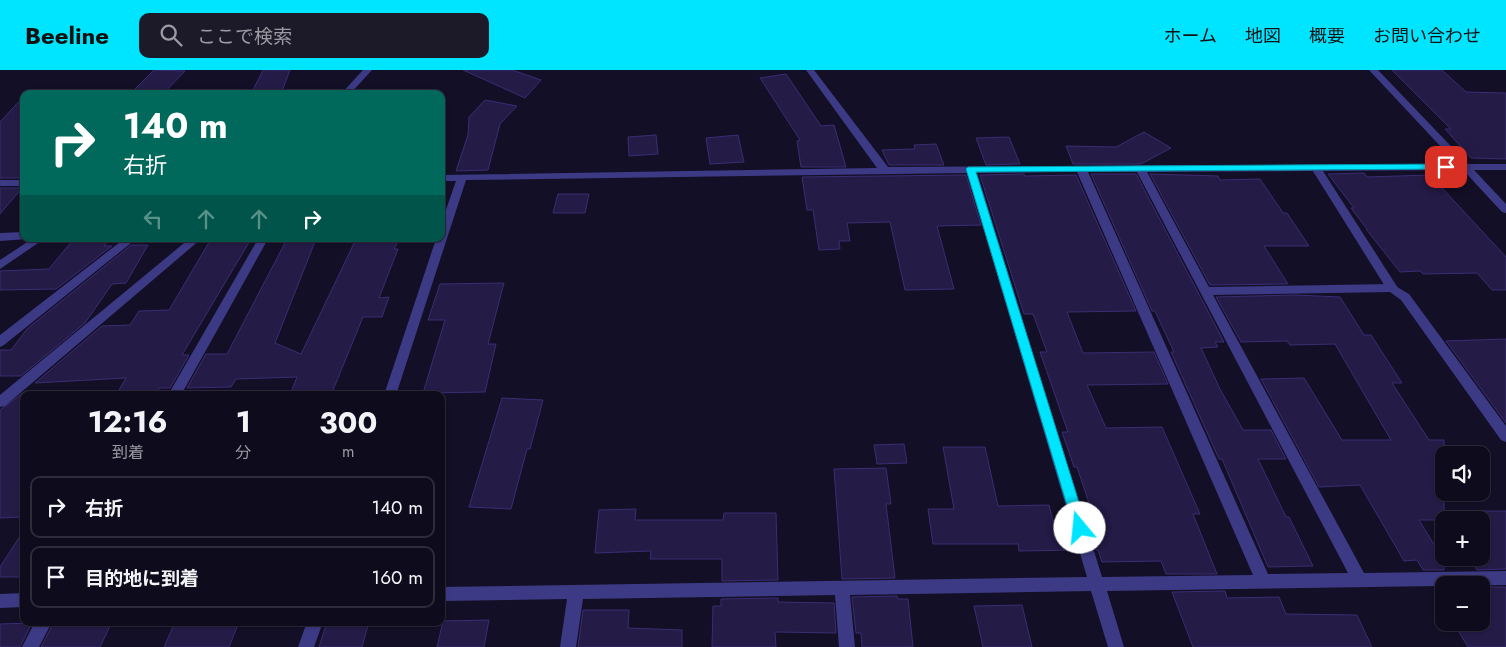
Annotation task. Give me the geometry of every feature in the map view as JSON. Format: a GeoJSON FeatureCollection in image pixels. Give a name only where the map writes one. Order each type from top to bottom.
{"type":"FeatureCollection","features":[{"type":"Feature","properties":{"kind":"street"},"geometry":{"type":"LineString","coordinates":[[349,90],[368,70]]}},
{"type":"Feature","properties":{"kind":"street"},"geometry":{"type":"LineString","coordinates":[[810,70],[843,117],[885,171]]}},
{"type":"Feature","properties":{"kind":"street"},"geometry":{"type":"LineString","coordinates":[[1373,70],[1506,210]]}},
{"type":"Feature","properties":{"kind":"street"},"geometry":{"type":"LineString","coordinates":[[445,178],[971,169],[1506,167]]}},
{"type":"Feature","properties":{"kind":"street"},"geometry":{"type":"LineString","coordinates":[[1316,168],[1392,288],[1405,297],[1506,436]]}},
{"type":"Feature","properties":{"kind":"street"},"geometry":{"type":"LineString","coordinates":[[971,169],[1116,647]]}},
{"type":"Feature","properties":{"kind":"street"},"geometry":{"type":"LineString","coordinates":[[1140,169],[1360,580]]}},
{"type":"Feature","properties":{"kind":"street"},"geometry":{"type":"LineString","coordinates":[[1081,170],[1264,582]]}},
{"type":"Feature","properties":{"kind":"street"},"geometry":{"type":"LineString","coordinates":[[445,229],[462,178]]}},
{"type":"Feature","properties":{"kind":"street"},"geometry":{"type":"LineString","coordinates":[[0,183],[20,183]]}},
{"type":"Feature","properties":{"kind":"street"},"geometry":{"type":"LineString","coordinates":[[0,237],[20,236]]}},
{"type":"Feature","properties":{"kind":"street"},"geometry":{"type":"LineString","coordinates":[[0,265],[34,242]]}},
{"type":"Feature","properties":{"kind":"street"},"geometry":{"type":"LineString","coordinates":[[0,342],[127,242]]}},
{"type":"Feature","properties":{"kind":"street"},"geometry":{"type":"LineString","coordinates":[[0,402],[192,242]]}},
{"type":"Feature","properties":{"kind":"street"},"geometry":{"type":"LineString","coordinates":[[176,391],[261,242]]}},
{"type":"Feature","properties":{"kind":"street"},"geometry":{"type":"LineString","coordinates":[[391,391],[441,242]]}},
{"type":"Feature","properties":{"kind":"street"},"geometry":{"type":"LineString","coordinates":[[1206,292],[1392,288]]}},
{"type":"Feature","properties":{"kind":"street"},"geometry":{"type":"LineString","coordinates":[[445,594],[1506,578]]}},
{"type":"Feature","properties":{"kind":"street"},"geometry":{"type":"LineString","coordinates":[[842,588],[847,647]]}},
{"type":"Feature","properties":{"kind":"street"},"geometry":{"type":"LineString","coordinates":[[568,647],[576,592]]}},
{"type":"Feature","properties":{"kind":"street"},"geometry":{"type":"LineString","coordinates":[[0,601],[20,600]]}},
{"type":"Feature","properties":{"kind":"street"},"geometry":{"type":"LineString","coordinates":[[30,647],[42,626]]}},
{"type":"Feature","properties":{"kind":"street"},"geometry":{"type":"LineString","coordinates":[[306,647],[314,626]]}},
{"type":"Feature","properties":{"kind":"building"},"geometry":{"type":"Polygon","coordinates":[[[154,70],[185,71],[167,90],[134,90],[154,70]]]}},
{"type":"Feature","properties":{"kind":"building"},"geometry":{"type":"Polygon","coordinates":[[[263,70],[290,70],[282,90],[253,90],[263,70]]]}},
{"type":"Feature","properties":{"kind":"building"},"geometry":{"type":"Polygon","coordinates":[[[463,70],[512,70],[541,80],[525,98],[463,70]]]}},
{"type":"Feature","properties":{"kind":"building"},"geometry":{"type":"Polygon","coordinates":[[[1392,70],[1442,70],[1466,92],[1506,93],[1506,159],[1471,158],[1445,129],[1451,129],[1392,70]]]}},
{"type":"Feature","properties":{"kind":"building"},"geometry":{"type":"Polygon","coordinates":[[[786,74],[821,126],[834,125],[846,167],[801,167],[797,141],[800,140],[760,78],[786,74]]]}},
{"type":"Feature","properties":{"kind":"building"},"geometry":{"type":"Polygon","coordinates":[[[20,100],[20,178],[0,178],[0,122],[20,100]]]}},
{"type":"Feature","properties":{"kind":"building"},"geometry":{"type":"Polygon","coordinates":[[[485,100],[517,106],[500,124],[488,170],[456,171],[468,135],[469,117],[485,100]]]}},
{"type":"Feature","properties":{"kind":"building"},"geometry":{"type":"Polygon","coordinates":[[[1144,132],[1171,148],[1141,164],[1073,164],[1066,146],[1116,147],[1144,132]]]}},
{"type":"Feature","properties":{"kind":"building"},"geometry":{"type":"Polygon","coordinates":[[[656,135],[658,154],[629,156],[628,137],[656,135]]]}},
{"type":"Feature","properties":{"kind":"building"},"geometry":{"type":"Polygon","coordinates":[[[738,135],[744,162],[710,164],[706,138],[738,135]]]}},
{"type":"Feature","properties":{"kind":"building"},"geometry":{"type":"Polygon","coordinates":[[[1009,137],[1020,164],[986,165],[976,138],[1009,137]]]}},
{"type":"Feature","properties":{"kind":"building"},"geometry":{"type":"Polygon","coordinates":[[[936,144],[944,165],[889,165],[882,150],[915,149],[914,145],[936,144]]]}},
{"type":"Feature","properties":{"kind":"building"},"geometry":{"type":"Polygon","coordinates":[[[1364,173],[1367,177],[1430,175],[1506,257],[1506,290],[1492,290],[1477,273],[1423,274],[1420,271],[1400,272],[1366,229],[1351,208],[1354,208],[1328,174],[1364,173]]]}},
{"type":"Feature","properties":{"kind":"building"},"geometry":{"type":"Polygon","coordinates":[[[1024,174],[1025,176],[1076,175],[1136,311],[1067,312],[1083,353],[1154,352],[1168,384],[1087,385],[1106,428],[1162,427],[1200,514],[1193,514],[1217,574],[1166,574],[1161,561],[1102,562],[1098,550],[1096,550],[1087,521],[1095,521],[1077,467],[1074,467],[1062,432],[1068,432],[1040,352],[1047,352],[1033,314],[1024,314],[980,175],[1024,174]]]}},
{"type":"Feature","properties":{"kind":"building"},"geometry":{"type":"Polygon","coordinates":[[[1091,174],[1136,174],[1224,342],[1215,342],[1218,347],[1201,348],[1220,389],[1243,430],[1271,430],[1286,459],[1258,459],[1286,517],[1289,517],[1313,566],[1268,567],[1222,459],[1219,459],[1171,352],[1174,352],[1155,311],[1152,311],[1091,174]]]}},
{"type":"Feature","properties":{"kind":"building"},"geometry":{"type":"Polygon","coordinates":[[[1150,174],[1218,176],[1220,180],[1260,179],[1283,213],[1287,213],[1309,246],[1264,246],[1288,284],[1210,285],[1150,174]]]}},
{"type":"Feature","properties":{"kind":"building"},"geometry":{"type":"Polygon","coordinates":[[[966,175],[981,225],[937,226],[954,289],[905,290],[890,222],[847,223],[850,241],[839,241],[840,249],[819,250],[813,210],[807,210],[802,177],[966,175]]]}},
{"type":"Feature","properties":{"kind":"building"},"geometry":{"type":"Polygon","coordinates":[[[0,188],[20,188],[20,190],[0,214],[0,188]]]}},
{"type":"Feature","properties":{"kind":"building"},"geometry":{"type":"Polygon","coordinates":[[[558,194],[589,194],[585,213],[553,213],[558,194]]]}},
{"type":"Feature","properties":{"kind":"building"},"geometry":{"type":"Polygon","coordinates":[[[71,242],[107,242],[104,246],[112,246],[56,289],[0,290],[0,271],[49,269],[71,242]]]}},
{"type":"Feature","properties":{"kind":"building"},"geometry":{"type":"Polygon","coordinates":[[[209,242],[249,242],[182,355],[189,355],[170,388],[159,388],[157,391],[118,391],[126,378],[35,383],[102,326],[130,325],[139,311],[169,310],[209,242]]]}},
{"type":"Feature","properties":{"kind":"building"},"geometry":{"type":"Polygon","coordinates":[[[285,242],[315,242],[275,343],[301,354],[355,242],[398,242],[394,249],[398,249],[379,298],[389,297],[382,317],[363,317],[333,391],[292,391],[297,377],[236,379],[231,387],[187,388],[206,354],[227,354],[285,242]]]}},
{"type":"Feature","properties":{"kind":"building"},"geometry":{"type":"Polygon","coordinates":[[[131,245],[148,245],[126,283],[112,284],[85,323],[21,376],[0,376],[0,350],[11,350],[27,329],[131,245]]]}},
{"type":"Feature","properties":{"kind":"building"},"geometry":{"type":"Polygon","coordinates":[[[504,283],[488,344],[496,344],[485,392],[424,391],[445,320],[428,320],[440,284],[504,283]]]}},
{"type":"Feature","properties":{"kind":"building"},"geometry":{"type":"Polygon","coordinates":[[[1295,295],[1340,297],[1364,335],[1371,335],[1402,383],[1392,383],[1429,440],[1444,440],[1444,446],[1435,446],[1435,501],[1444,501],[1444,511],[1435,511],[1435,520],[1419,520],[1435,546],[1435,566],[1444,566],[1444,570],[1423,570],[1417,560],[1404,561],[1360,485],[1319,487],[1261,379],[1304,378],[1342,440],[1391,440],[1335,344],[1290,345],[1287,341],[1241,342],[1216,297],[1295,295]]]}},
{"type":"Feature","properties":{"kind":"building"},"geometry":{"type":"Polygon","coordinates":[[[1506,339],[1506,423],[1446,341],[1506,339]]]}},
{"type":"Feature","properties":{"kind":"building"},"geometry":{"type":"Polygon","coordinates":[[[20,395],[20,517],[0,518],[0,410],[20,395]]]}},
{"type":"Feature","properties":{"kind":"building"},"geometry":{"type":"Polygon","coordinates":[[[502,398],[543,400],[530,449],[527,449],[511,509],[469,507],[502,398]]]}},
{"type":"Feature","properties":{"kind":"building"},"geometry":{"type":"Polygon","coordinates":[[[904,444],[907,463],[877,464],[874,445],[904,444]]]}},
{"type":"Feature","properties":{"kind":"building"},"geometry":{"type":"Polygon","coordinates":[[[943,447],[985,447],[998,506],[1049,505],[1053,521],[1068,521],[1077,550],[1019,551],[1018,544],[933,544],[928,509],[954,509],[943,447]]]}},
{"type":"Feature","properties":{"kind":"building"},"geometry":{"type":"Polygon","coordinates":[[[886,468],[891,504],[886,504],[895,578],[842,579],[834,469],[886,468]]]}},
{"type":"Feature","properties":{"kind":"building"},"geometry":{"type":"Polygon","coordinates":[[[636,509],[635,520],[723,520],[724,513],[776,513],[778,580],[722,581],[722,559],[650,559],[651,551],[595,553],[599,510],[636,509]]]}},
{"type":"Feature","properties":{"kind":"building"},"geometry":{"type":"Polygon","coordinates":[[[1490,511],[1506,511],[1506,569],[1477,570],[1475,566],[1490,566],[1490,511]]]}},
{"type":"Feature","properties":{"kind":"building"},"geometry":{"type":"Polygon","coordinates":[[[20,536],[20,577],[0,577],[0,567],[20,536]]]}},
{"type":"Feature","properties":{"kind":"building"},"geometry":{"type":"Polygon","coordinates":[[[1490,587],[1506,587],[1506,647],[1468,647],[1458,631],[1490,631],[1490,587]]]}},
{"type":"Feature","properties":{"kind":"building"},"geometry":{"type":"Polygon","coordinates":[[[1225,591],[1227,598],[1279,597],[1286,614],[1357,615],[1372,647],[1193,647],[1172,592],[1225,591]]]}},
{"type":"Feature","properties":{"kind":"building"},"geometry":{"type":"Polygon","coordinates":[[[897,596],[898,599],[908,599],[913,647],[862,647],[861,633],[856,633],[852,597],[897,596]]]}},
{"type":"Feature","properties":{"kind":"building"},"geometry":{"type":"Polygon","coordinates":[[[778,598],[778,602],[834,603],[836,633],[775,632],[776,647],[712,647],[713,606],[721,606],[721,599],[778,598]]]}},
{"type":"Feature","properties":{"kind":"building"},"geometry":{"type":"Polygon","coordinates":[[[1022,605],[1032,647],[983,647],[974,606],[1022,605]]]}},
{"type":"Feature","properties":{"kind":"building"},"geometry":{"type":"Polygon","coordinates":[[[583,610],[629,610],[628,628],[682,630],[682,647],[578,647],[583,610]]]}},
{"type":"Feature","properties":{"kind":"building"},"geometry":{"type":"Polygon","coordinates":[[[489,620],[484,647],[437,647],[442,626],[445,626],[445,621],[489,620]]]}},
{"type":"Feature","properties":{"kind":"building"},"geometry":{"type":"Polygon","coordinates":[[[20,623],[20,626],[30,626],[20,647],[0,647],[0,624],[20,623]]]}},
{"type":"Feature","properties":{"kind":"building"},"geometry":{"type":"Polygon","coordinates":[[[52,626],[110,626],[100,647],[41,647],[52,626]]]}},
{"type":"Feature","properties":{"kind":"building"},"geometry":{"type":"Polygon","coordinates":[[[173,626],[237,626],[229,647],[164,647],[173,626]]]}},
{"type":"Feature","properties":{"kind":"building"},"geometry":{"type":"Polygon","coordinates":[[[326,626],[368,626],[362,647],[319,647],[326,626]]]}},
{"type":"Feature","properties":{"kind":"route"},"geometry":{"type":"LineString","coordinates":[[1080,528],[971,169],[1446,167]]}}]}
